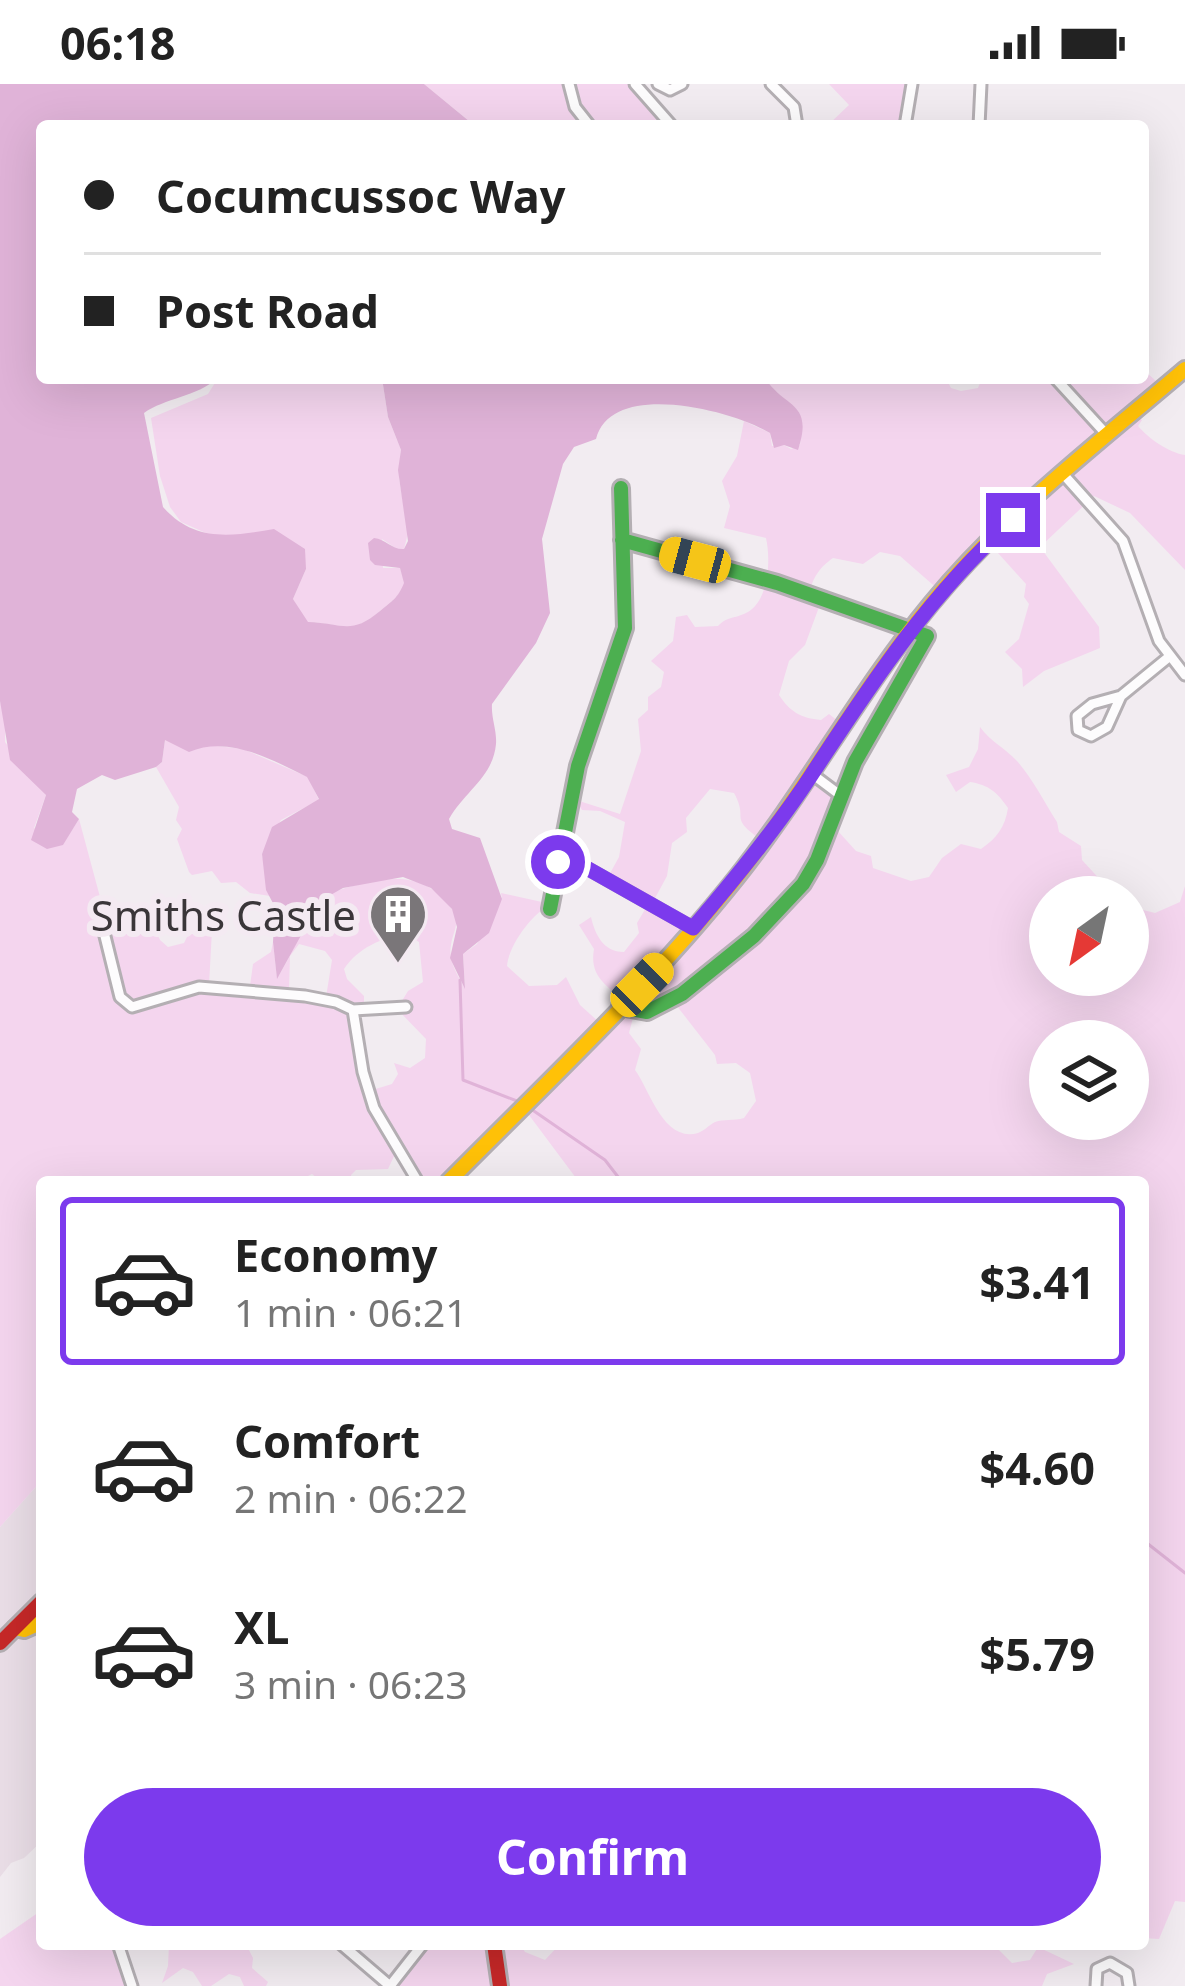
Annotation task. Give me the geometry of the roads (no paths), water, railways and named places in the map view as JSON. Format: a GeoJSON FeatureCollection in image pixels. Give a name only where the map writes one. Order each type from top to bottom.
{"type":"FeatureCollection","features":[{"type":"Feature","properties":{"kind":"street"},"geometry":{"type":"LineString","coordinates":[[569,84],[584,120]]}},
{"type":"Feature","properties":{"kind":"street"},"geometry":{"type":"LineString","coordinates":[[635,84],[667,120]]}},
{"type":"Feature","properties":{"kind":"street"},"geometry":{"type":"LineString","coordinates":[[658,84],[670,90],[682,84]]}},
{"type":"Feature","properties":{"kind":"street"},"geometry":{"type":"LineString","coordinates":[[771,84],[794,107],[796,120]]}},
{"type":"Feature","properties":{"kind":"street"},"geometry":{"type":"LineString","coordinates":[[906,120],[912,84]]}},
{"type":"Feature","properties":{"kind":"street"},"geometry":{"type":"LineString","coordinates":[[979,120],[981,84]]}},
{"type":"Feature","properties":{"kind":"street"},"geometry":{"type":"LineString","coordinates":[[454,1176],[693,928],[771,832],[910,628],[982,548],[1185,369]]}},
{"type":"Feature","properties":{"kind":"street"},"geometry":{"type":"LineString","coordinates":[[1060,384],[1108,436]]}},
{"type":"Feature","properties":{"kind":"street"},"geometry":{"type":"LineString","coordinates":[[1064,476],[1123,542],[1159,641],[1185,675]]}},
{"type":"Feature","properties":{"kind":"street"},"geometry":{"type":"LineString","coordinates":[[550,909],[578,766],[625,628],[621,488]]}},
{"type":"Feature","properties":{"kind":"street"},"geometry":{"type":"LineString","coordinates":[[620,1006],[642,1013],[664,1005],[738,950],[785,905],[815,866],[863,746],[927,636],[777,583],[622,540]]}},
{"type":"Feature","properties":{"kind":"street"},"geometry":{"type":"LineString","coordinates":[[1121,696],[1113,717],[1098,734],[1078,730],[1077,716],[1084,710],[1121,696],[1170,656]]}},
{"type":"Feature","properties":{"kind":"street"},"geometry":{"type":"LineString","coordinates":[[812,774],[840,795]]}},
{"type":"Feature","properties":{"kind":"street"},"geometry":{"type":"LineString","coordinates":[[560,853],[693,928]]}},
{"type":"Feature","properties":{"kind":"street"},"geometry":{"type":"LineString","coordinates":[[99,912],[120,997],[128,1005],[208,987],[305,996],[353,1010],[406,1007]]}},
{"type":"Feature","properties":{"kind":"street"},"geometry":{"type":"LineString","coordinates":[[353,1010],[362,1072],[374,1108],[414,1176]]}},
{"type":"Feature","properties":{"kind":"street"},"geometry":{"type":"LineString","coordinates":[[0,1643],[36,1606]]}},
{"type":"Feature","properties":{"kind":"street"},"geometry":{"type":"LineString","coordinates":[[15,1628],[36,1625]]}},
{"type":"Feature","properties":{"kind":"street"},"geometry":{"type":"LineString","coordinates":[[120,1950],[132,1986]]}},
{"type":"Feature","properties":{"kind":"street"},"geometry":{"type":"LineString","coordinates":[[348,1950],[390,1986],[418,1950]]}},
{"type":"Feature","properties":{"kind":"street"},"geometry":{"type":"LineString","coordinates":[[495,1950],[500,1986]]}},
{"type":"Feature","properties":{"kind":"street"},"geometry":{"type":"LineString","coordinates":[[1096,1986],[1097,1969],[1111,1963],[1127,1973],[1129,1986]]}},
{"type":"Feature","properties":{"kind":"waterway"},"geometry":{"type":"LineString","coordinates":[[460,980],[463,1080],[517,1101]]}},
{"type":"Feature","properties":{"kind":"waterway"},"geometry":{"type":"LineString","coordinates":[[531,1109],[605,1160],[617,1176]]}},
{"type":"Feature","properties":{"kind":"waterway"},"geometry":{"type":"LineString","coordinates":[[1149,1545],[1185,1573]]}},
{"type":"Feature","properties":{"kind":"place","name":"Smiths Castle"},"geometry":{"type":"Point","coordinates":[398,965]}}]}
